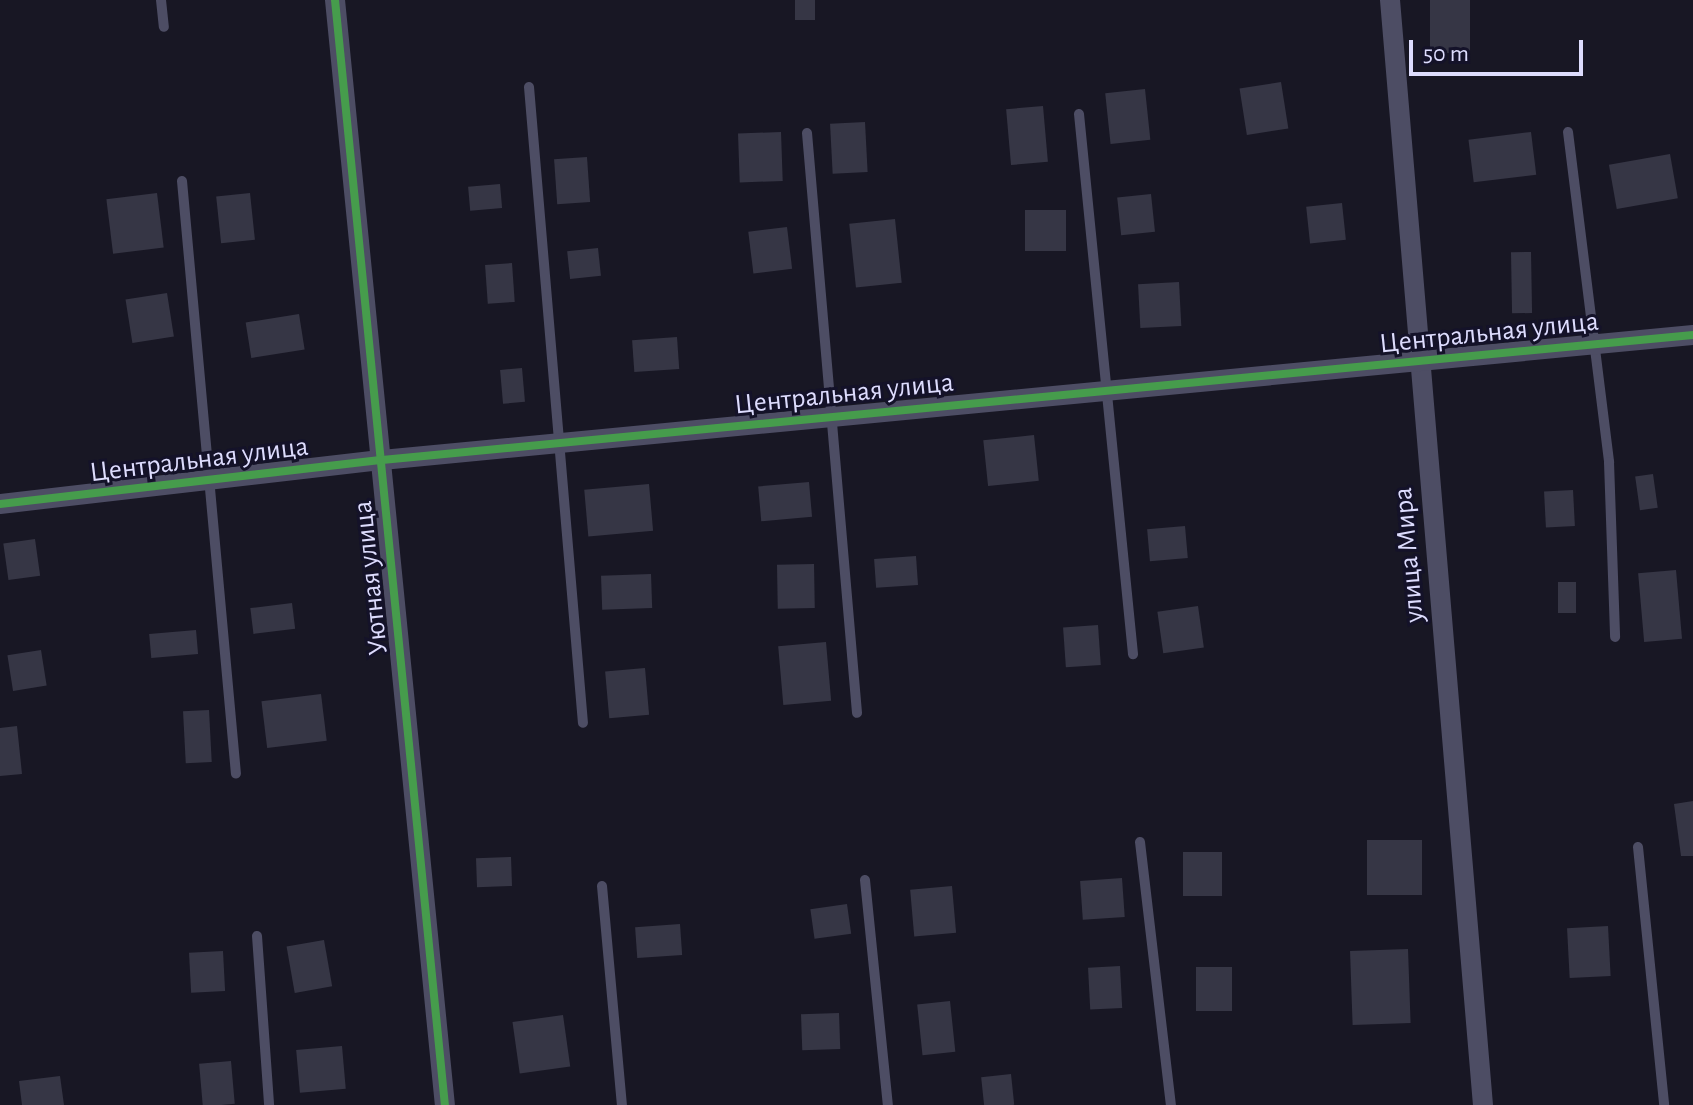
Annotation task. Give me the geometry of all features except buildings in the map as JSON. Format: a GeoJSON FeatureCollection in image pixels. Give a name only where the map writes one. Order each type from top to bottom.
{"type":"FeatureCollection","features":[{"type":"Feature","properties":{"kind":"street","name":"Уютная улица"},"geometry":{"type":"LineString","coordinates":[[335,0],[445,1105]]}},
{"type":"Feature","properties":{"kind":"street","name":"улица Мира"},"geometry":{"type":"LineString","coordinates":[[1390,0],[1483,1105]]}},
{"type":"Feature","properties":{"kind":"street","name":"Центральная улица"},"geometry":{"type":"LineString","coordinates":[[0,504],[212,482],[382,460],[556,447],[1107,388],[1693,335]]}},
{"type":"Feature","properties":{"kind":"lane"},"geometry":{"type":"LineString","coordinates":[[161,0],[164,27]]}},
{"type":"Feature","properties":{"kind":"lane"},"geometry":{"type":"LineString","coordinates":[[529,87],[556,447],[583,723]]}},
{"type":"Feature","properties":{"kind":"lane"},"geometry":{"type":"LineString","coordinates":[[1079,114],[1133,654]]}},
{"type":"Feature","properties":{"kind":"lane"},"geometry":{"type":"LineString","coordinates":[[1568,132],[1609,462],[1615,637]]}},
{"type":"Feature","properties":{"kind":"lane"},"geometry":{"type":"LineString","coordinates":[[807,133],[829,417],[857,713]]}},
{"type":"Feature","properties":{"kind":"lane"},"geometry":{"type":"LineString","coordinates":[[182,181],[212,482],[236,774]]}},
{"type":"Feature","properties":{"kind":"lane"},"geometry":{"type":"LineString","coordinates":[[1140,842],[1171,1105]]}},
{"type":"Feature","properties":{"kind":"lane"},"geometry":{"type":"LineString","coordinates":[[1638,847],[1664,1105]]}},
{"type":"Feature","properties":{"kind":"lane"},"geometry":{"type":"LineString","coordinates":[[865,880],[888,1105]]}},
{"type":"Feature","properties":{"kind":"lane"},"geometry":{"type":"LineString","coordinates":[[602,886],[622,1105]]}},
{"type":"Feature","properties":{"kind":"lane"},"geometry":{"type":"LineString","coordinates":[[257,936],[269,1105]]}},
{"type":"Feature","properties":{"kind":"cycle path"},"geometry":{"type":"LineString","coordinates":[[335,0],[445,1105]]}},
{"type":"Feature","properties":{"kind":"cycle path"},"geometry":{"type":"LineString","coordinates":[[0,504],[382,460],[1693,335]]}}]}
